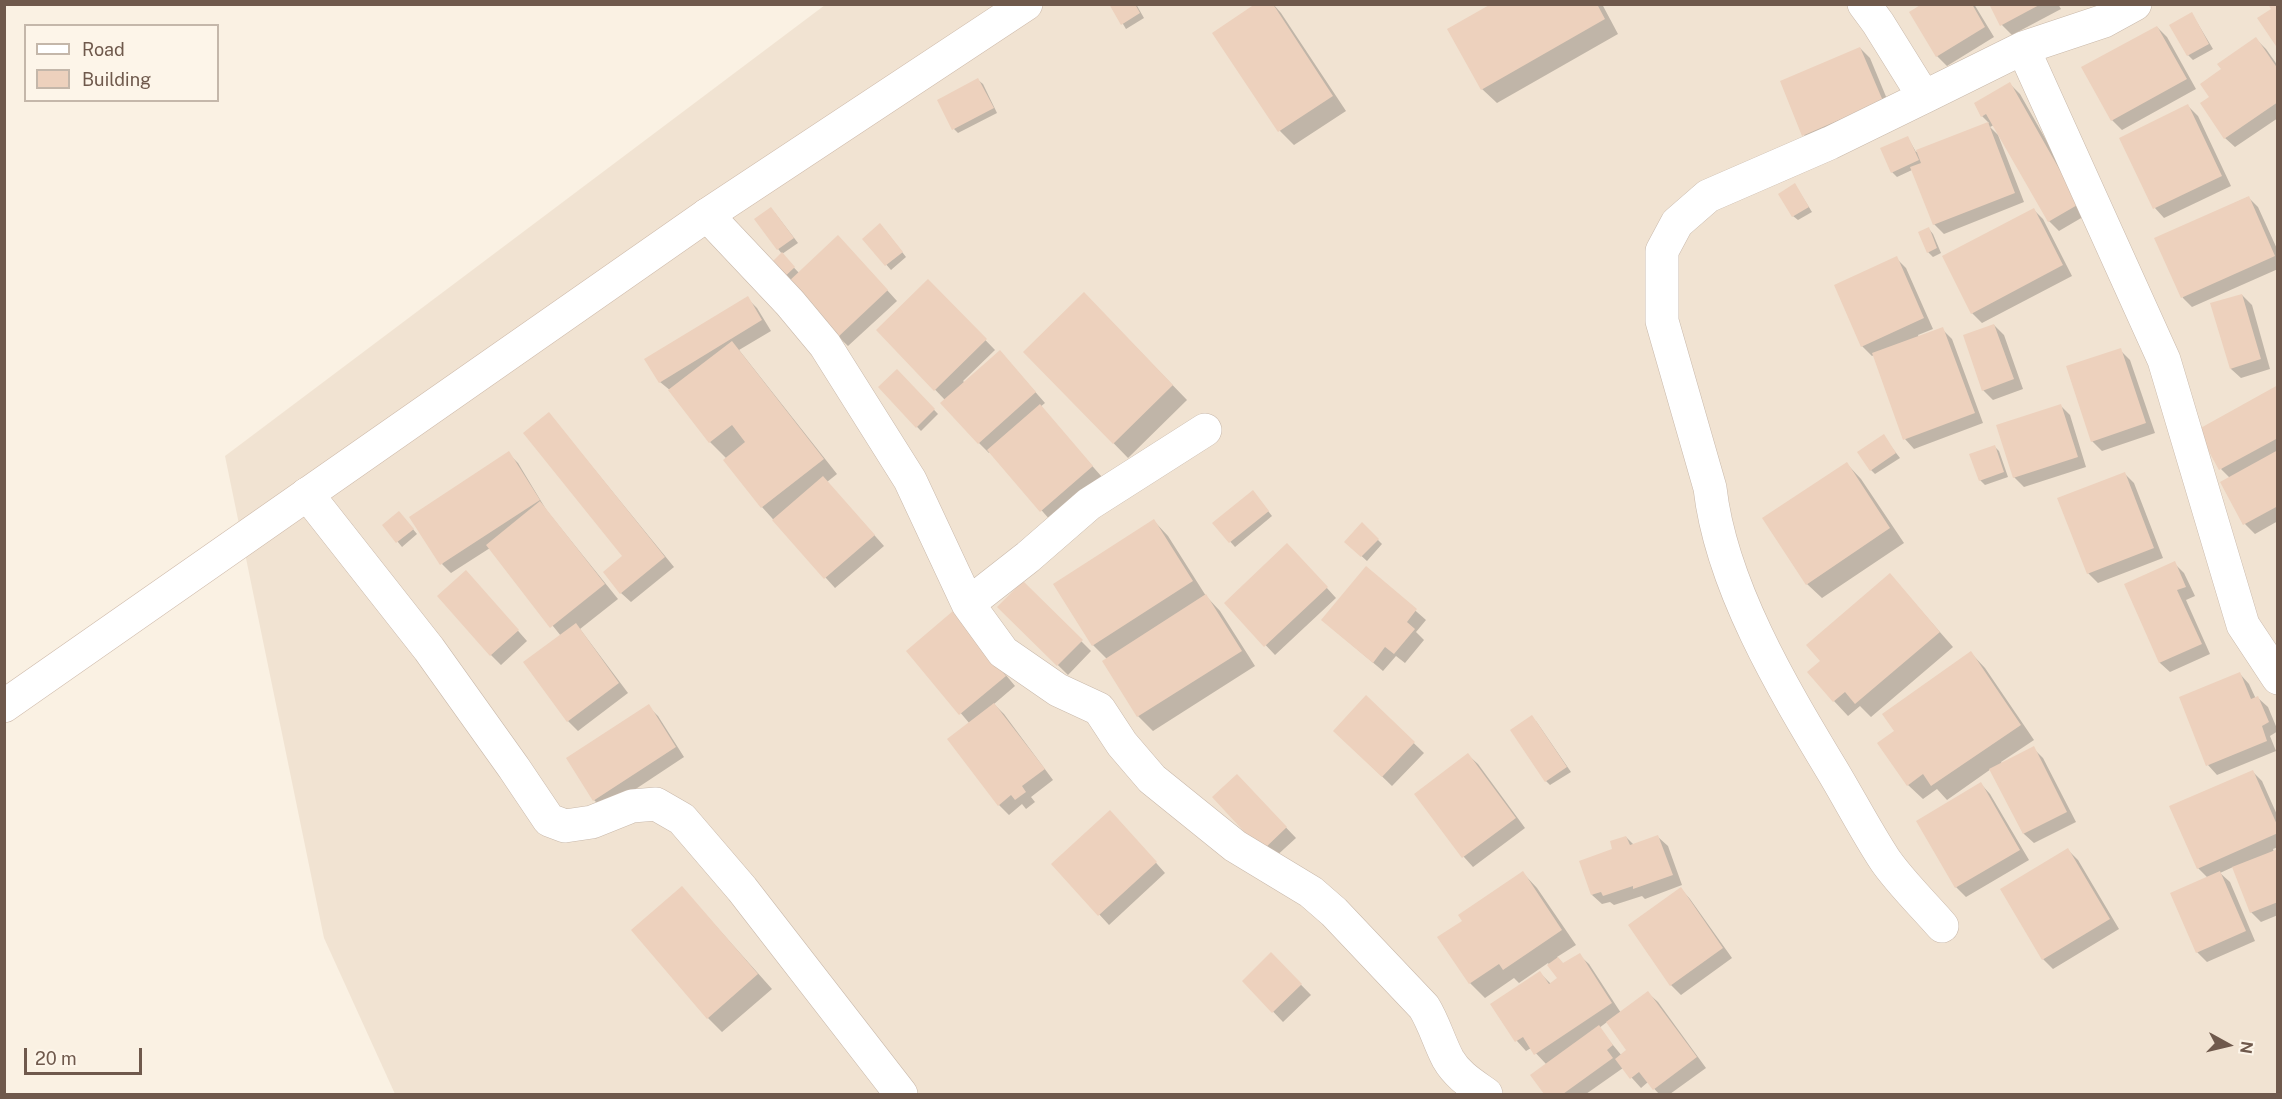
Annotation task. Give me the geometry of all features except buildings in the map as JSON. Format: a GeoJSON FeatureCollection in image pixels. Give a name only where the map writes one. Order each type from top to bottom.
{"type":"FeatureCollection","features":[{"type":"Feature","properties":{"kind":"street"},"geometry":{"type":"LineString","coordinates":[[4,706],[707,215],[1026,4]]}},
{"type":"Feature","properties":{"kind":"street"},"geometry":{"type":"LineString","coordinates":[[1864,4],[1878,22],[1924,97]]}},
{"type":"Feature","properties":{"kind":"street"},"geometry":{"type":"LineString","coordinates":[[1942,926],[1886,862],[1788,696],[1756,630],[1722,550],[1707,477],[1662,321],[1662,251],[1677,223],[1708,196],[1830,143],[2023,48],[2104,21],[2135,4]]}},
{"type":"Feature","properties":{"kind":"street"},"geometry":{"type":"LineString","coordinates":[[2023,48],[2164,360],[2243,625],[2277,678]]}},
{"type":"Feature","properties":{"kind":"street"},"geometry":{"type":"LineString","coordinates":[[707,215],[790,303],[825,345],[910,480],[968,604],[1003,652],[1058,690],[1099,709],[1122,744],[1152,780],[1235,846],[1311,892],[1334,912],[1424,1007],[1432,1019],[1448,1059],[1461,1077],[1486,1095]]}},
{"type":"Feature","properties":{"kind":"street"},"geometry":{"type":"LineString","coordinates":[[968,604],[1028,557],[1089,504],[1205,430]]}},
{"type":"Feature","properties":{"kind":"street"},"geometry":{"type":"LineString","coordinates":[[307,494],[429,649],[549,820],[565,826],[592,822],[632,806],[656,804],[682,819],[742,889],[901,1095]]}},
{"type":"Feature","properties":{"kind":"shaded area"},"geometry":{"type":"Polygon","coordinates":[[[825,5],[2277,5],[2277,1094],[395,1094],[324,938],[225,456],[825,5]]]}}]}
